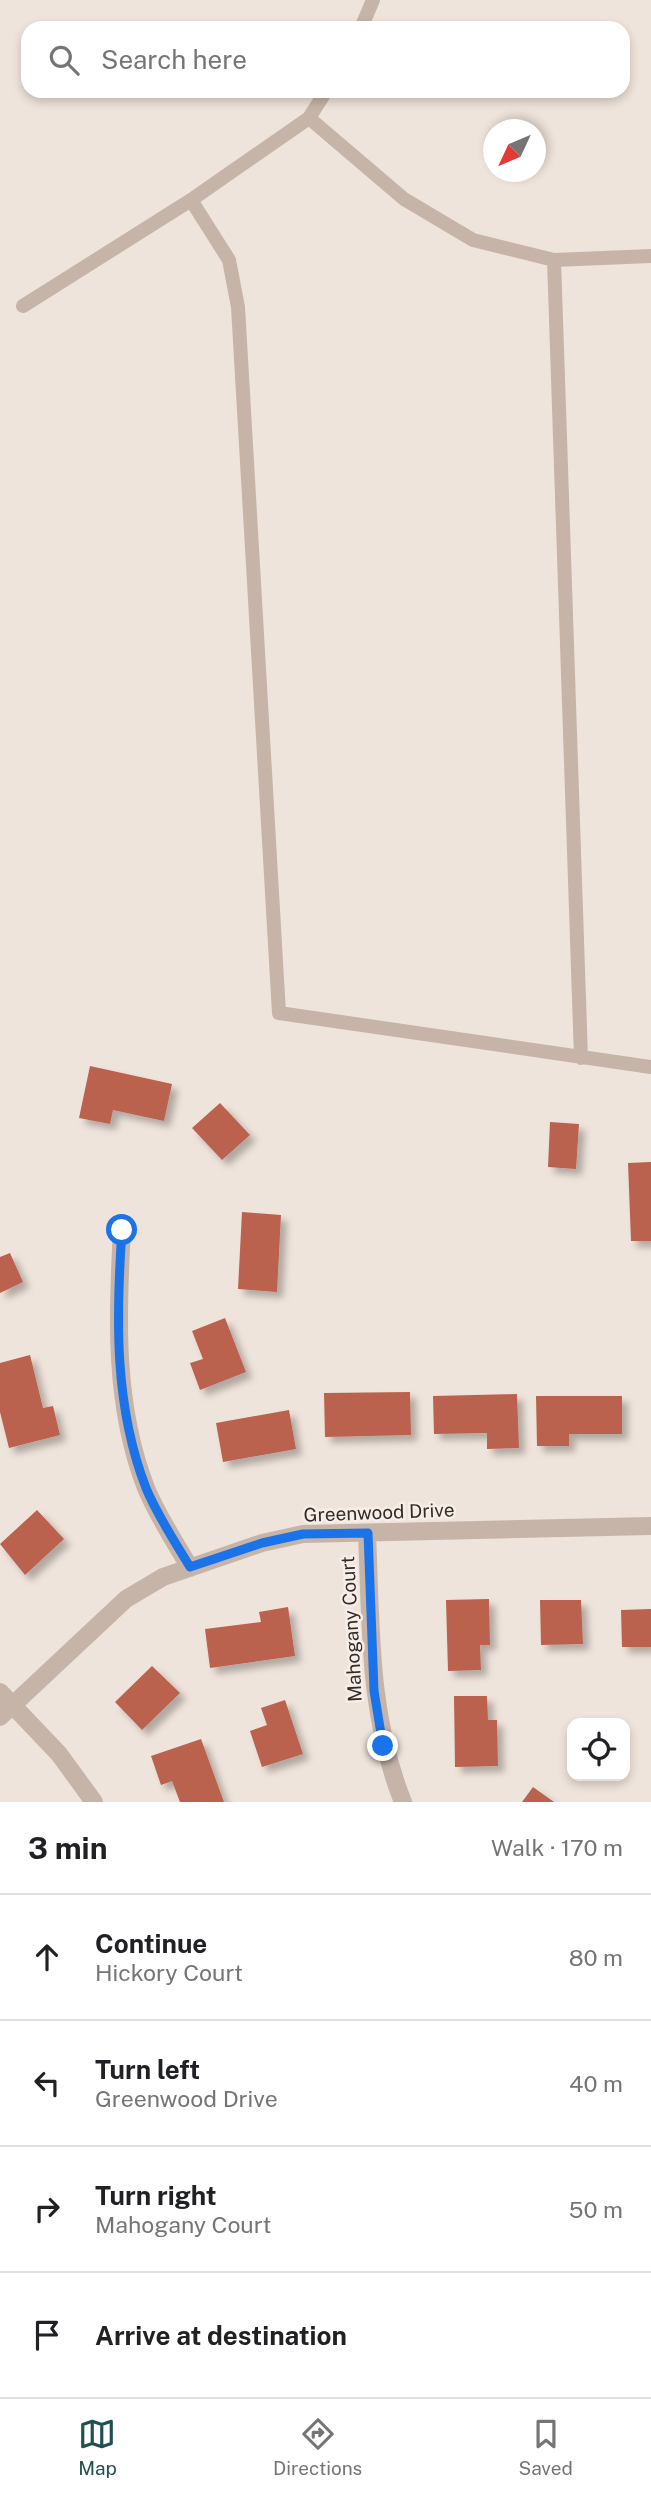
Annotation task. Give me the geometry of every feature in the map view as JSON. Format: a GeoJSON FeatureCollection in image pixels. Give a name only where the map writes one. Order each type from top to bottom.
{"type":"FeatureCollection","features":[{"type":"Feature","properties":{"kind":"street"},"geometry":{"type":"LineString","coordinates":[[122,1230],[120,1375],[129,1435],[147,1490],[190,1567]]}},
{"type":"Feature","properties":{"kind":"street","name":"Greenwood Drive"},"geometry":{"type":"LineString","coordinates":[[0,1717],[6,1698],[126,1599],[163,1577],[262,1543],[303,1534],[651,1526]]}},
{"type":"Feature","properties":{"kind":"street","name":"Mahogany Court"},"geometry":{"type":"LineString","coordinates":[[368,1533],[377,1716],[390,1771],[403,1802]]}},
{"type":"Feature","properties":{"kind":"street"},"geometry":{"type":"LineString","coordinates":[[6,1698],[59,1754],[94,1802]]}},
{"type":"Feature","properties":{"kind":"lane"},"geometry":{"type":"LineString","coordinates":[[364,21],[373,0]]}},
{"type":"Feature","properties":{"kind":"lane"},"geometry":{"type":"LineString","coordinates":[[23,306],[191,200],[309,118],[322,98]]}},
{"type":"Feature","properties":{"kind":"lane"},"geometry":{"type":"LineString","coordinates":[[309,118],[404,199],[473,240],[554,260],[651,256]]}},
{"type":"Feature","properties":{"kind":"lane"},"geometry":{"type":"LineString","coordinates":[[191,200],[229,260],[238,307],[279,1013],[651,1067]]}},
{"type":"Feature","properties":{"kind":"lane"},"geometry":{"type":"LineString","coordinates":[[554,260],[581,1058]]}},
{"type":"Feature","properties":{"kind":"building"},"geometry":{"type":"Polygon","coordinates":[[[90,1066],[172,1084],[164,1121],[113,1110],[110,1124],[79,1118],[90,1066]]]}},
{"type":"Feature","properties":{"kind":"building"},"geometry":{"type":"Polygon","coordinates":[[[220,1103],[250,1135],[222,1160],[192,1128],[220,1103]]]}},
{"type":"Feature","properties":{"kind":"building"},"geometry":{"type":"Polygon","coordinates":[[[550,1122],[579,1124],[576,1169],[548,1167],[550,1122]]]}},
{"type":"Feature","properties":{"kind":"building"},"geometry":{"type":"Polygon","coordinates":[[[651,1162],[651,1241],[631,1241],[628,1163],[651,1162]]]}},
{"type":"Feature","properties":{"kind":"building"},"geometry":{"type":"Polygon","coordinates":[[[242,1212],[281,1215],[277,1292],[238,1289],[242,1212]]]}},
{"type":"Feature","properties":{"kind":"building"},"geometry":{"type":"Polygon","coordinates":[[[10,1253],[23,1282],[0,1293],[0,1257],[10,1253]]]}},
{"type":"Feature","properties":{"kind":"building"},"geometry":{"type":"Polygon","coordinates":[[[225,1318],[246,1372],[200,1390],[190,1363],[203,1359],[192,1331],[225,1318]]]}},
{"type":"Feature","properties":{"kind":"building"},"geometry":{"type":"Polygon","coordinates":[[[30,1355],[43,1408],[53,1406],[60,1435],[9,1448],[0,1412],[0,1363],[30,1355]]]}},
{"type":"Feature","properties":{"kind":"building"},"geometry":{"type":"Polygon","coordinates":[[[410,1392],[411,1435],[325,1437],[324,1393],[410,1392]]]}},
{"type":"Feature","properties":{"kind":"building"},"geometry":{"type":"Polygon","coordinates":[[[517,1394],[519,1448],[487,1449],[487,1433],[434,1434],[433,1396],[517,1394]]]}},
{"type":"Feature","properties":{"kind":"building"},"geometry":{"type":"Polygon","coordinates":[[[536,1396],[622,1396],[622,1434],[569,1434],[569,1446],[537,1446],[536,1396]]]}},
{"type":"Feature","properties":{"kind":"building"},"geometry":{"type":"Polygon","coordinates":[[[289,1410],[296,1449],[223,1462],[216,1423],[289,1410]]]}},
{"type":"Feature","properties":{"kind":"building"},"geometry":{"type":"Polygon","coordinates":[[[37,1510],[64,1539],[25,1575],[0,1544],[37,1510]]]}},
{"type":"Feature","properties":{"kind":"building"},"geometry":{"type":"Polygon","coordinates":[[[489,1599],[490,1645],[480,1645],[481,1670],[448,1671],[446,1600],[489,1599]]]}},
{"type":"Feature","properties":{"kind":"building"},"geometry":{"type":"Polygon","coordinates":[[[540,1600],[581,1600],[583,1644],[541,1645],[540,1600]]]}},
{"type":"Feature","properties":{"kind":"building"},"geometry":{"type":"Polygon","coordinates":[[[288,1607],[295,1656],[210,1668],[205,1629],[261,1622],[259,1612],[288,1607]]]}},
{"type":"Feature","properties":{"kind":"building"},"geometry":{"type":"Polygon","coordinates":[[[651,1609],[651,1647],[622,1647],[621,1610],[651,1609]]]}},
{"type":"Feature","properties":{"kind":"building"},"geometry":{"type":"Polygon","coordinates":[[[152,1666],[180,1693],[142,1730],[115,1702],[152,1666]]]}},
{"type":"Feature","properties":{"kind":"building"},"geometry":{"type":"Polygon","coordinates":[[[454,1696],[487,1696],[488,1720],[497,1720],[498,1766],[455,1767],[454,1696]]]}},
{"type":"Feature","properties":{"kind":"building"},"geometry":{"type":"Polygon","coordinates":[[[285,1700],[303,1754],[262,1767],[250,1731],[267,1725],[261,1708],[285,1700]]]}},
{"type":"Feature","properties":{"kind":"building"},"geometry":{"type":"Polygon","coordinates":[[[201,1739],[224,1802],[180,1802],[172,1781],[161,1785],[151,1756],[201,1739]]]}},
{"type":"Feature","properties":{"kind":"building"},"geometry":{"type":"Polygon","coordinates":[[[533,1787],[554,1802],[522,1802],[533,1787]]]}},
{"type":"Feature","properties":{"kind":"route"},"geometry":{"type":"LineString","coordinates":[[122,1230],[119,1276],[120,1375],[129,1435],[147,1490],[190,1567],[262,1543],[303,1534],[368,1533],[374,1691],[383,1746]]}}]}
